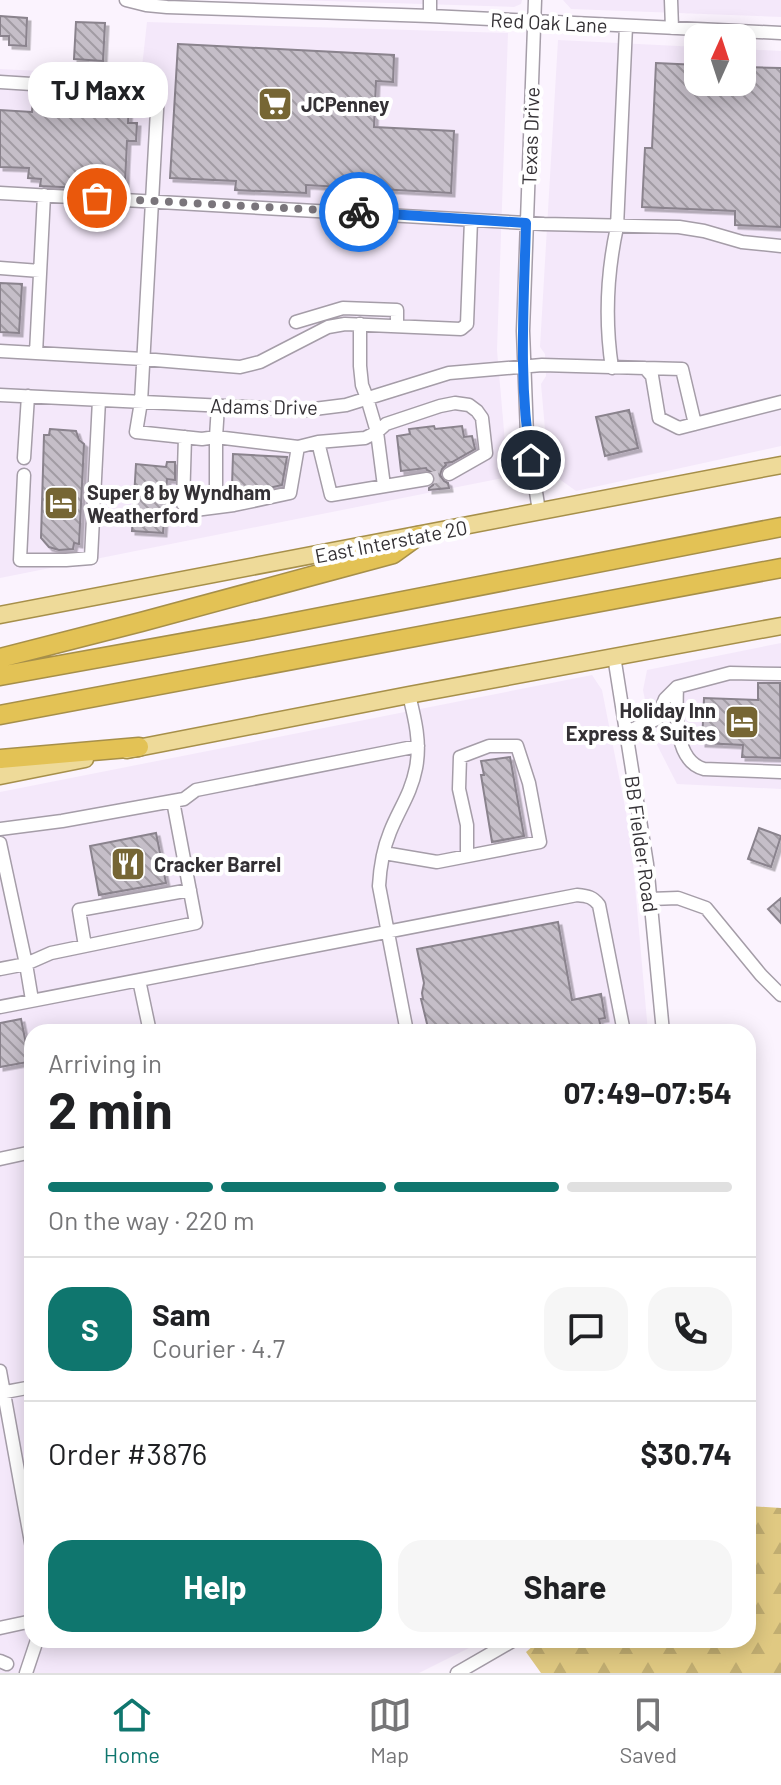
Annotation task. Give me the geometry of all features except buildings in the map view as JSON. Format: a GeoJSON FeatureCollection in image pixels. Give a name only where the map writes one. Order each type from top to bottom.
{"type":"FeatureCollection","features":[{"type":"Feature","properties":{"kind":"highway"},"geometry":{"type":"LineString","coordinates":[[0,676],[781,527]]}},
{"type":"Feature","properties":{"kind":"highway"},"geometry":{"type":"LineString","coordinates":[[0,658],[393,554],[418,536]]}},
{"type":"Feature","properties":{"kind":"highway"},"geometry":{"type":"LineString","coordinates":[[0,715],[781,568]]}},
{"type":"Feature","properties":{"kind":"highway"},"geometry":{"type":"LineString","coordinates":[[0,759],[139,747]]}},
{"type":"Feature","properties":{"kind":"main road","name":"East Interstate 20"},"geometry":{"type":"LineString","coordinates":[[0,615],[781,465]]}},
{"type":"Feature","properties":{"kind":"main road"},"geometry":{"type":"LineString","coordinates":[[0,776],[409,695],[781,626]]}},
{"type":"Feature","properties":{"kind":"street","name":"Red Oak Lane"},"geometry":{"type":"LineString","coordinates":[[126,0],[167,7],[254,5],[781,33]]}},
{"type":"Feature","properties":{"kind":"street"},"geometry":{"type":"LineString","coordinates":[[430,0],[430,16]]}},
{"type":"Feature","properties":{"kind":"street","name":"Texas Drive"},"geometry":{"type":"LineString","coordinates":[[535,0],[523,366],[527,435],[539,511]]}},
{"type":"Feature","properties":{"kind":"street"},"geometry":{"type":"LineString","coordinates":[[671,0],[672,28]]}},
{"type":"Feature","properties":{"kind":"street"},"geometry":{"type":"LineString","coordinates":[[612,368],[607,336],[611,255],[617,227],[626,26]]}},
{"type":"Feature","properties":{"kind":"street"},"geometry":{"type":"LineString","coordinates":[[0,82],[158,92],[141,402],[136,432],[298,447],[365,438],[386,424],[440,406],[455,403],[469,405],[482,418],[486,453],[449,474]]}},
{"type":"Feature","properties":{"kind":"street"},"geometry":{"type":"LineString","coordinates":[[0,193],[526,223],[679,227],[727,239],[781,246]]}},
{"type":"Feature","properties":{"kind":"street"},"geometry":{"type":"LineString","coordinates":[[36,353],[44,195]]}},
{"type":"Feature","properties":{"kind":"street"},"geometry":{"type":"LineString","coordinates":[[0,351],[240,367],[260,362],[328,327],[360,324],[461,329],[467,324],[471,220]]}},
{"type":"Feature","properties":{"kind":"street"},"geometry":{"type":"LineString","coordinates":[[0,268],[40,271]]}},
{"type":"Feature","properties":{"kind":"street"},"geometry":{"type":"LineString","coordinates":[[296,322],[343,308],[397,310],[397,326]]}},
{"type":"Feature","properties":{"kind":"street"},"geometry":{"type":"LineString","coordinates":[[360,324],[362,385],[377,432],[384,486]]}},
{"type":"Feature","properties":{"kind":"street","name":"Adams Drive"},"geometry":{"type":"LineString","coordinates":[[0,395],[306,410],[346,405],[449,373],[542,365],[682,369],[695,424]]}},
{"type":"Feature","properties":{"kind":"street"},"geometry":{"type":"LineString","coordinates":[[645,368],[652,376],[659,418],[679,428],[781,402]]}},
{"type":"Feature","properties":{"kind":"street"},"geometry":{"type":"LineString","coordinates":[[24,458],[28,396]]}},
{"type":"Feature","properties":{"kind":"street"},"geometry":{"type":"LineString","coordinates":[[24,475],[20,560],[91,558],[99,400]]}},
{"type":"Feature","properties":{"kind":"street"},"geometry":{"type":"LineString","coordinates":[[216,507],[218,406]]}},
{"type":"Feature","properties":{"kind":"street"},"geometry":{"type":"LineString","coordinates":[[185,437],[183,504],[195,510],[290,493],[298,447]]}},
{"type":"Feature","properties":{"kind":"street"},"geometry":{"type":"LineString","coordinates":[[318,442],[331,495],[427,479]]}},
{"type":"Feature","properties":{"kind":"street","name":"BB Fielder Road"},"geometry":{"type":"LineString","coordinates":[[614,656],[641,820],[662,1024]]}},
{"type":"Feature","properties":{"kind":"street"},"geometry":{"type":"LineString","coordinates":[[626,732],[657,719],[665,699],[677,687],[730,673],[781,674]]}},
{"type":"Feature","properties":{"kind":"street"},"geometry":{"type":"LineString","coordinates":[[677,687],[676,707],[682,751],[695,766],[781,772]]}},
{"type":"Feature","properties":{"kind":"street"},"geometry":{"type":"LineString","coordinates":[[405,1024],[379,886],[380,866],[390,831],[404,805],[416,767],[416,721],[409,695]]}},
{"type":"Feature","properties":{"kind":"street"},"geometry":{"type":"LineString","coordinates":[[0,829],[184,799],[196,790],[418,746]]}},
{"type":"Feature","properties":{"kind":"street"},"geometry":{"type":"LineString","coordinates":[[384,853],[437,862],[540,842],[529,783],[517,746],[489,746],[460,757],[459,789],[467,825],[467,856]]}},
{"type":"Feature","properties":{"kind":"street"},"geometry":{"type":"LineString","coordinates":[[0,969],[26,964],[51,953],[196,923],[173,801]]}},
{"type":"Feature","properties":{"kind":"street"},"geometry":{"type":"LineString","coordinates":[[0,843],[32,1000]]}},
{"type":"Feature","properties":{"kind":"street"},"geometry":{"type":"LineString","coordinates":[[85,946],[79,910],[190,890]]}},
{"type":"Feature","properties":{"kind":"street"},"geometry":{"type":"LineString","coordinates":[[0,1007],[577,895],[588,896],[599,905],[622,1024]]}},
{"type":"Feature","properties":{"kind":"street"},"geometry":{"type":"LineString","coordinates":[[650,899],[678,898],[706,908],[781,995]]}},
{"type":"Feature","properties":{"kind":"street"},"geometry":{"type":"LineString","coordinates":[[139,980],[148,1024]]}},
{"type":"Feature","properties":{"kind":"street"},"geometry":{"type":"LineString","coordinates":[[0,1159],[24,1154]]}},
{"type":"Feature","properties":{"kind":"street"},"geometry":{"type":"LineString","coordinates":[[0,1371],[24,1507]]}},
{"type":"Feature","properties":{"kind":"street"},"geometry":{"type":"LineString","coordinates":[[2,1393],[24,1389]]}},
{"type":"Feature","properties":{"kind":"street"},"geometry":{"type":"LineString","coordinates":[[0,1628],[24,1623]]}},
{"type":"Feature","properties":{"kind":"street"},"geometry":{"type":"LineString","coordinates":[[26,1673],[34,1648]]}},
{"type":"Feature","properties":{"kind":"street"},"geometry":{"type":"LineString","coordinates":[[457,1673],[500,1648]]}},
{"type":"Feature","properties":{"kind":"shaded area"},"geometry":{"type":"Polygon","coordinates":[[[295,0],[522,0],[514,7],[295,0]]]}},
{"type":"Feature","properties":{"kind":"shaded area"},"geometry":{"type":"Polygon","coordinates":[[[563,0],[781,0],[781,17],[571,9],[563,0]]]}},
{"type":"Feature","properties":{"kind":"shaded area"},"geometry":{"type":"Polygon","coordinates":[[[147,22],[508,33],[497,350],[508,477],[0,578],[0,69],[141,76],[147,22]]]}},
{"type":"Feature","properties":{"kind":"shaded area"},"geometry":{"type":"Polygon","coordinates":[[[558,40],[684,46],[684,96],[756,96],[756,50],[781,51],[781,446],[576,491],[551,473],[541,384],[546,376],[545,354],[540,347],[558,40]]]}},
{"type":"Feature","properties":{"kind":"shaded area"},"geometry":{"type":"Polygon","coordinates":[[[781,643],[781,789],[677,784],[652,735],[643,690],[647,670],[781,643]]]}},
{"type":"Feature","properties":{"kind":"shaded area"},"geometry":{"type":"Polygon","coordinates":[[[592,675],[602,690],[632,852],[647,1024],[24,1024],[24,1648],[469,1648],[419,1673],[0,1673],[0,792],[592,675]]]}},
{"type":"Feature","properties":{"kind":"green space"},"geometry":{"type":"Polygon","coordinates":[[[756,1506],[781,1508],[781,1673],[541,1673],[526,1652],[531,1648],[756,1648],[756,1506]]]}},
{"type":"Feature","properties":{"kind":"tunnel"},"geometry":{"type":"LineString","coordinates":[[427,479],[449,474]]}},
{"type":"Feature","properties":{"kind":"way so far"},"geometry":{"type":"LineString","coordinates":[[97,198],[359,212]]}},
{"type":"Feature","properties":{"kind":"place","name":"JCPenney"},"geometry":{"type":"Point","coordinates":[275,104]}},
{"type":"Feature","properties":{"kind":"place","name":"TJ Maxx"},"geometry":{"type":"Point","coordinates":[97,198]}},
{"type":"Feature","properties":{"kind":"place","name":"Super 8 by Wyndham Weatherford"},"geometry":{"type":"Point","coordinates":[61,503]}},
{"type":"Feature","properties":{"kind":"place","name":"Holiday Inn Express & Suites"},"geometry":{"type":"Point","coordinates":[742,722]}},
{"type":"Feature","properties":{"kind":"place","name":"Cracker Barrel"},"geometry":{"type":"Point","coordinates":[128,864]}},
{"type":"Feature","properties":{"kind":"route"},"geometry":{"type":"LineString","coordinates":[[359,212],[526,223],[523,366],[531,460]]}}]}
